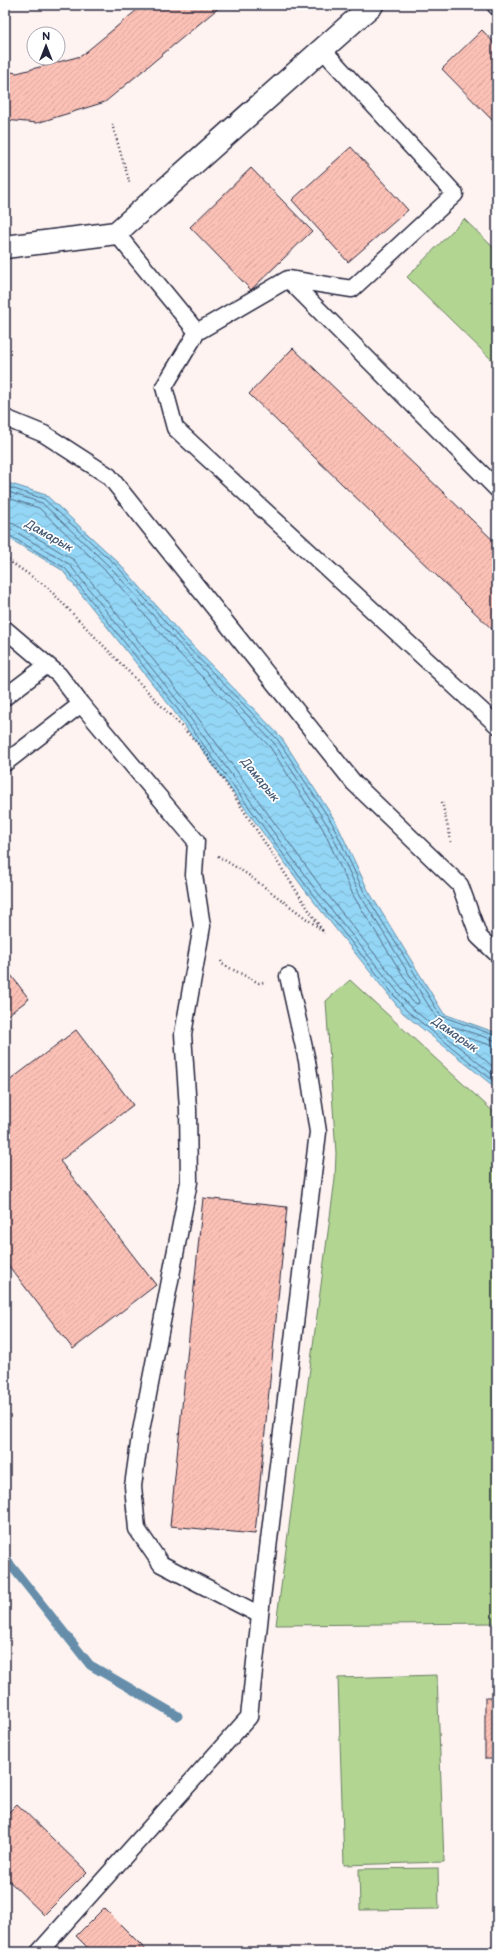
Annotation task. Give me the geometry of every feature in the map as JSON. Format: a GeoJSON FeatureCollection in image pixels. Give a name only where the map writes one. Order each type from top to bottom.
{"type":"FeatureCollection","features":[{"type":"Feature","properties":{"kind":"street"},"geometry":{"type":"LineString","coordinates":[[5,246],[116,233],[372,5]]}},
{"type":"Feature","properties":{"kind":"lane"},"geometry":{"type":"LineString","coordinates":[[322,49],[455,194],[352,289],[288,279],[197,332],[164,387],[175,428],[497,725]]}},
{"type":"Feature","properties":{"kind":"lane"},"geometry":{"type":"LineString","coordinates":[[116,233],[197,332]]}},
{"type":"Feature","properties":{"kind":"lane"},"geometry":{"type":"LineString","coordinates":[[288,279],[497,489]]}},
{"type":"Feature","properties":{"kind":"lane"},"geometry":{"type":"LineString","coordinates":[[5,418],[44,434],[109,476],[354,783],[460,885],[479,936],[497,954]]}},
{"type":"Feature","properties":{"kind":"lane"},"geometry":{"type":"LineString","coordinates":[[5,628],[59,675],[81,704],[196,841],[194,875],[202,926],[183,1034],[188,1109],[190,1182],[140,1436],[133,1486],[137,1530],[161,1564],[260,1615]]}},
{"type":"Feature","properties":{"kind":"lane"},"geometry":{"type":"LineString","coordinates":[[5,697],[47,665]]}},
{"type":"Feature","properties":{"kind":"lane"},"geometry":{"type":"LineString","coordinates":[[5,763],[81,704]]}},
{"type":"Feature","properties":{"kind":"lane"},"geometry":{"type":"LineString","coordinates":[[39,1952],[250,1717],[260,1615],[318,1132],[307,1062],[288,976]]}},
{"type":"Feature","properties":{"kind":"path"},"geometry":{"type":"LineString","coordinates":[[112,124],[138,214]]}},
{"type":"Feature","properties":{"kind":"path"},"geometry":{"type":"LineString","coordinates":[[5,558],[47,586],[204,750],[324,932],[247,874],[196,841]]}},
{"type":"Feature","properties":{"kind":"path"},"geometry":{"type":"LineString","coordinates":[[202,926],[222,964],[259,983],[288,976]]}},
{"type":"Feature","properties":{"kind":"green space"},"geometry":{"type":"Polygon","coordinates":[[[464,219],[497,251],[497,365],[407,277],[464,219]]]}},
{"type":"Feature","properties":{"kind":"green space"},"geometry":{"type":"Polygon","coordinates":[[[350,980],[497,1115],[497,1623],[276,1625],[335,1179],[336,1153],[326,1001],[350,980]]]}},
{"type":"Feature","properties":{"kind":"green space"},"geometry":{"type":"Polygon","coordinates":[[[437,1675],[444,1862],[344,1865],[338,1678],[437,1675]]]}},
{"type":"Feature","properties":{"kind":"green space"},"geometry":{"type":"Polygon","coordinates":[[[438,1868],[439,1909],[360,1910],[359,1869],[438,1868]]]}},
{"type":"Feature","properties":{"kind":"water","name":"Дамарык"},"geometry":{"type":"Polygon","coordinates":[[[5,482],[46,495],[120,564],[182,635],[281,737],[336,822],[368,890],[444,1014],[497,1033],[497,1089],[403,1013],[307,893],[170,706],[62,570],[5,536],[5,482]]]}},
{"type":"Feature","properties":{"kind":"building"},"geometry":{"type":"Polygon","coordinates":[[[143,5],[222,5],[105,102],[37,123],[5,120],[5,71],[17,73],[43,66],[66,66],[66,60],[81,56],[143,5]]]}},
{"type":"Feature","properties":{"kind":"building"},"geometry":{"type":"Polygon","coordinates":[[[482,30],[497,46],[497,125],[442,69],[482,30]]]}},
{"type":"Feature","properties":{"kind":"building"},"geometry":{"type":"Polygon","coordinates":[[[351,147],[408,210],[348,262],[292,200],[351,147]]]}},
{"type":"Feature","properties":{"kind":"building"},"geometry":{"type":"Polygon","coordinates":[[[251,168],[312,231],[251,290],[190,227],[251,168]]]}},
{"type":"Feature","properties":{"kind":"building"},"geometry":{"type":"Polygon","coordinates":[[[293,348],[497,544],[497,634],[249,394],[293,348]]]}},
{"type":"Feature","properties":{"kind":"building"},"geometry":{"type":"Polygon","coordinates":[[[5,967],[29,999],[5,1017],[5,967]]]}},
{"type":"Feature","properties":{"kind":"building"},"geometry":{"type":"Polygon","coordinates":[[[76,1030],[133,1105],[60,1161],[156,1285],[73,1349],[5,1261],[5,1084],[76,1030]]]}},
{"type":"Feature","properties":{"kind":"building"},"geometry":{"type":"Polygon","coordinates":[[[203,1198],[287,1207],[255,1534],[170,1526],[203,1198]]]}},
{"type":"Feature","properties":{"kind":"building"},"geometry":{"type":"Polygon","coordinates":[[[485,1698],[497,1698],[497,1759],[485,1759],[485,1698]]]}},
{"type":"Feature","properties":{"kind":"building"},"geometry":{"type":"Polygon","coordinates":[[[17,1804],[87,1872],[44,1915],[5,1877],[5,1816],[17,1804]]]}},
{"type":"Feature","properties":{"kind":"building"},"geometry":{"type":"Polygon","coordinates":[[[104,1908],[148,1952],[92,1952],[76,1936],[104,1908]]]}},
{"type":"Feature","properties":{"kind":"waterway"},"geometry":{"type":"LineString","coordinates":[[5,1558],[90,1665],[178,1716]]}}]}
